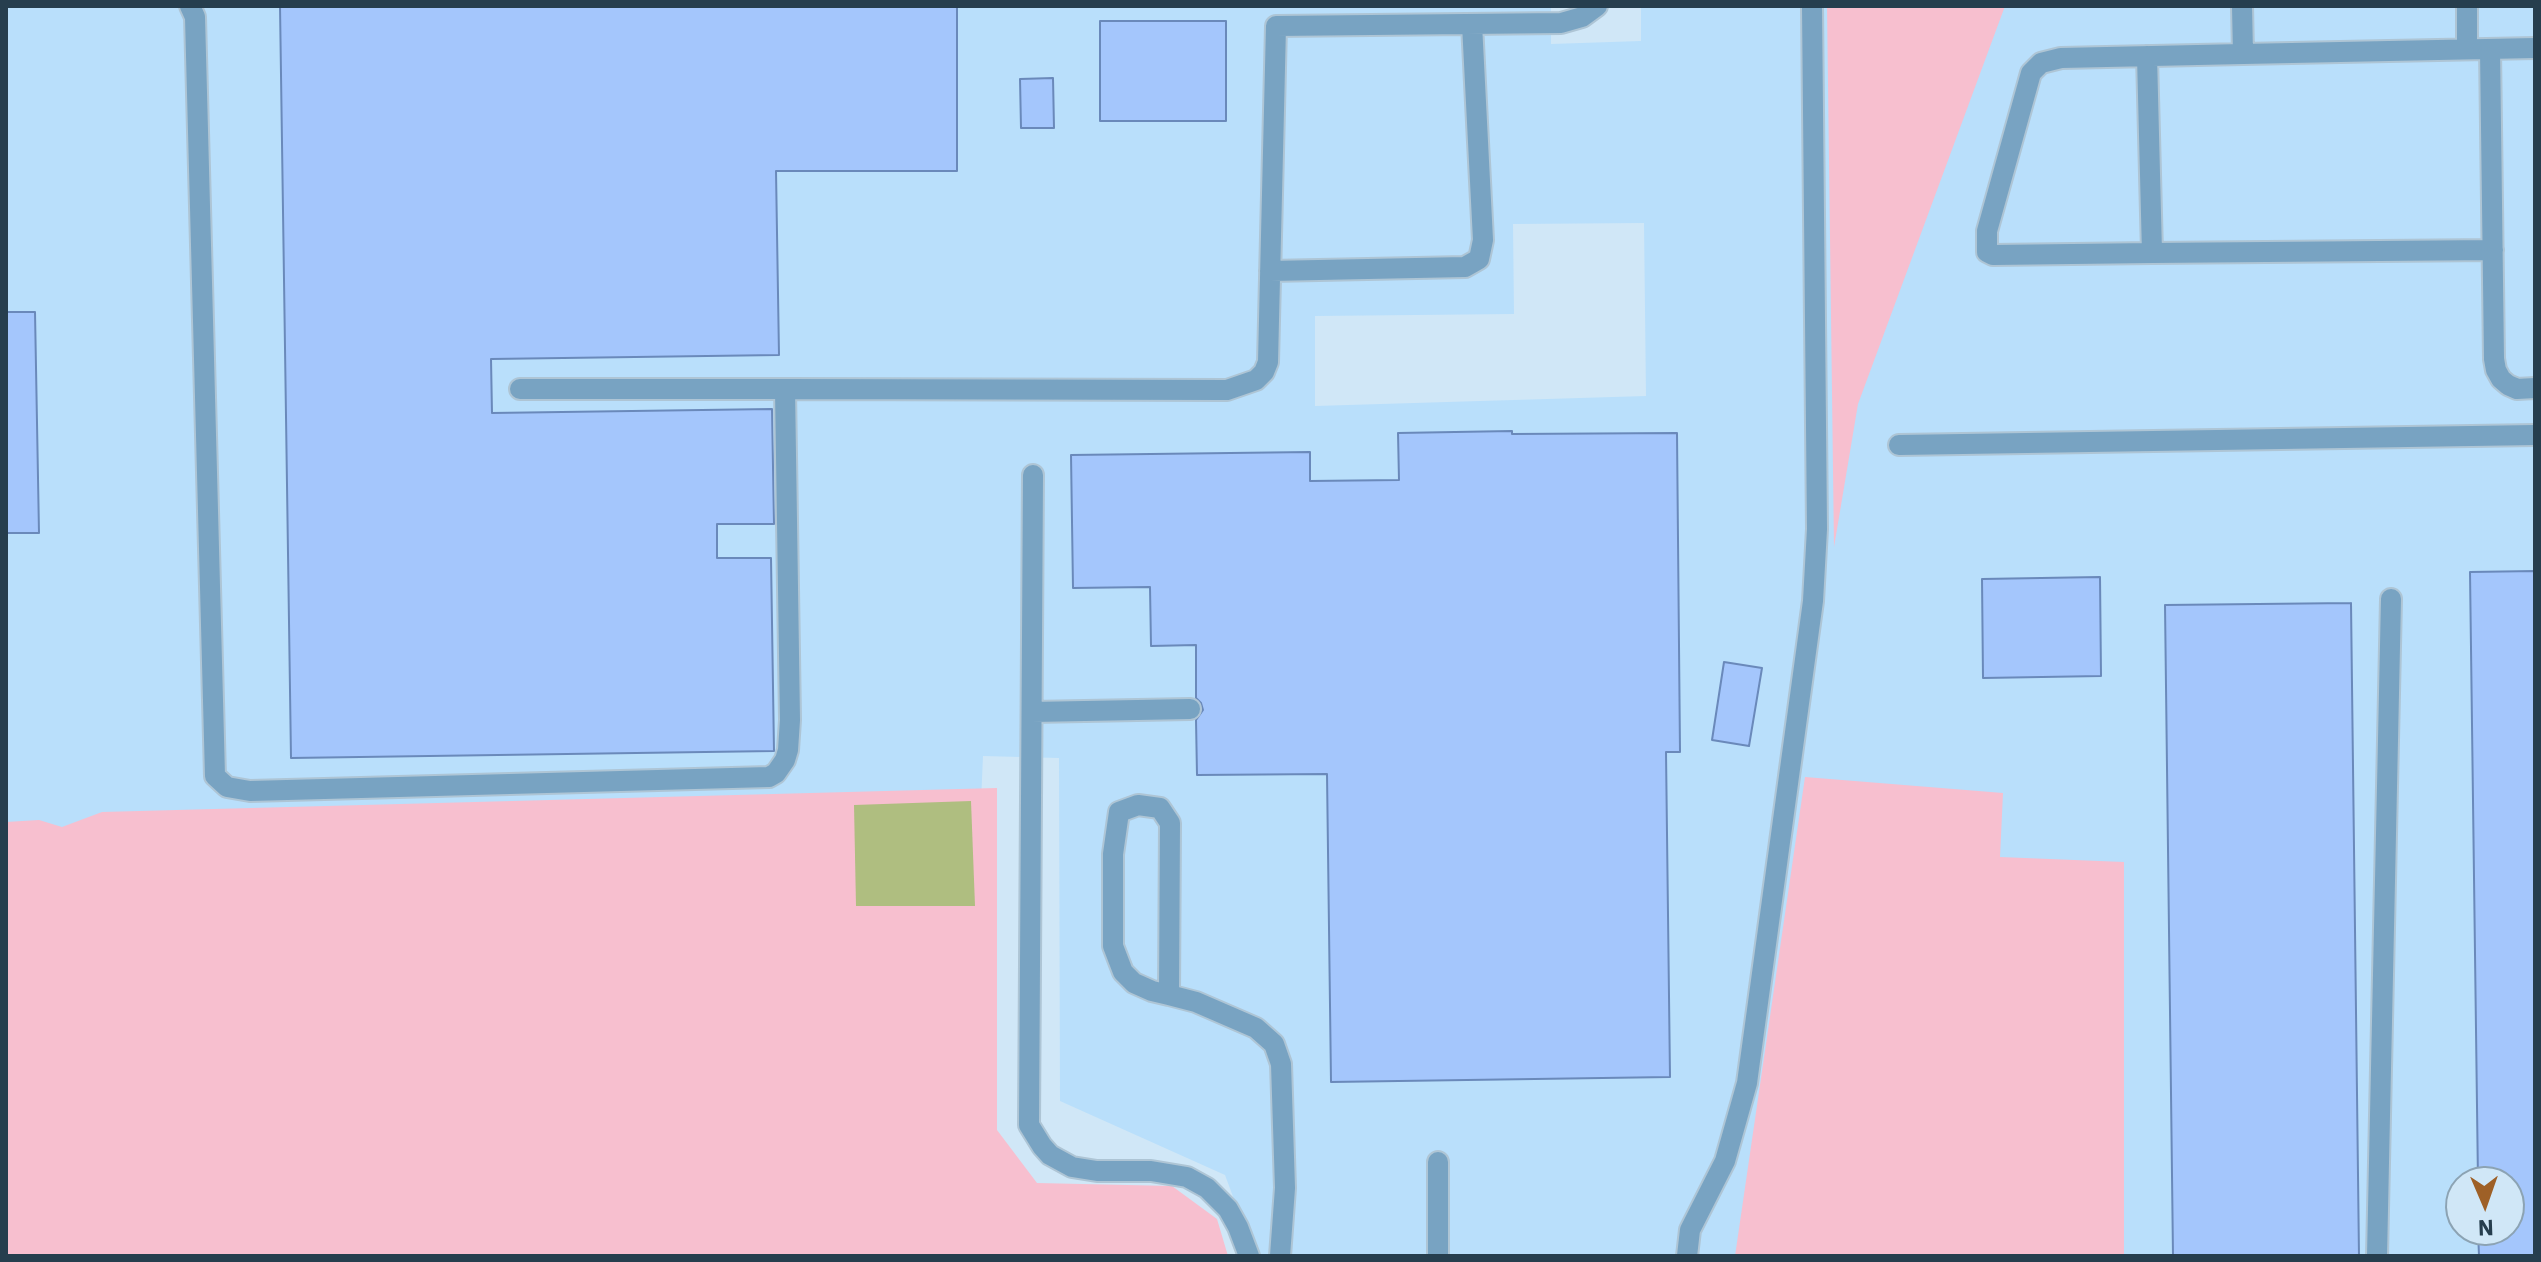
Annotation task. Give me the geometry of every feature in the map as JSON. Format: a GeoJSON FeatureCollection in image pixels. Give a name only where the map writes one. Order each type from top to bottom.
{"type":"FeatureCollection","features":[{"type":"Feature","properties":{"kind":"street"},"geometry":{"type":"LineString","coordinates":[[190,6],[195,17],[215,776],[227,787],[250,791],[769,777],[776,773],[788,750],[790,720],[785,389]]}},
{"type":"Feature","properties":{"kind":"street"},"geometry":{"type":"LineString","coordinates":[[520,389],[1227,390],[1242,386],[1256,380],[1268,362],[1276,16],[1472,24],[1561,23],[1582,17],[1597,6]]}},
{"type":"Feature","properties":{"kind":"street"},"geometry":{"type":"LineString","coordinates":[[1687,1256],[1690,1230],[1725,1161],[1747,1083],[1813,601],[1817,529],[1812,6]]}},
{"type":"Feature","properties":{"kind":"street"},"geometry":{"type":"LineString","coordinates":[[2467,6],[2467,49]]}},
{"type":"Feature","properties":{"kind":"street"},"geometry":{"type":"LineString","coordinates":[[2238,7],[2243,54]]}},
{"type":"Feature","properties":{"kind":"street"},"geometry":{"type":"LineString","coordinates":[[1270,271],[1465,267],[1479,259],[1483,240],[1472,24]]}},
{"type":"Feature","properties":{"kind":"street"},"geometry":{"type":"LineString","coordinates":[[2493,250],[1993,255],[1986,248],[1987,231],[2031,73],[2041,63],[2061,58],[2535,48]]}},
{"type":"Feature","properties":{"kind":"street"},"geometry":{"type":"LineString","coordinates":[[2490,49],[2496,370],[2508,385],[2517,389],[2535,388]]}},
{"type":"Feature","properties":{"kind":"street"},"geometry":{"type":"LineString","coordinates":[[2147,56],[2152,253]]}},
{"type":"Feature","properties":{"kind":"street"},"geometry":{"type":"LineString","coordinates":[[1899,445],[2535,435]]}},
{"type":"Feature","properties":{"kind":"street"},"geometry":{"type":"LineString","coordinates":[[1033,475],[1029,1125],[1050,1155],[1072,1167],[1097,1171],[1151,1171],[1187,1177],[1207,1188],[1228,1209],[1249,1256]]}},
{"type":"Feature","properties":{"kind":"street"},"geometry":{"type":"LineString","coordinates":[[2377,1256],[2391,599]]}},
{"type":"Feature","properties":{"kind":"street"},"geometry":{"type":"LineString","coordinates":[[1032,712],[1190,709]]}},
{"type":"Feature","properties":{"kind":"street"},"geometry":{"type":"LineString","coordinates":[[1169,995],[1170,823],[1160,808],[1138,805],[1119,812],[1113,854],[1113,946],[1123,972],[1134,983],[1169,995],[1196,1002],[1256,1028],[1274,1044],[1281,1064],[1285,1188],[1280,1256]]}},
{"type":"Feature","properties":{"kind":"street"},"geometry":{"type":"LineString","coordinates":[[1438,1162],[1438,1256]]}},
{"type":"Feature","properties":{"kind":"shaded area"},"geometry":{"type":"Polygon","coordinates":[[[6,6],[1551,6],[1551,44],[1641,41],[1641,6],[2535,6],[2535,1256],[1255,1256],[1225,1175],[1060,1101],[1059,758],[983,756],[981,802],[6,831],[6,6]],[[1644,223],[1513,224],[1514,314],[1315,316],[1315,406],[1646,396],[1644,223]]]}},
{"type":"Feature","properties":{"kind":"shaded area"},"geometry":{"type":"Polygon","coordinates":[[[1827,6],[2005,6],[1858,404],[1834,547],[1827,6]]]}},
{"type":"Feature","properties":{"kind":"shaded area"},"geometry":{"type":"Polygon","coordinates":[[[1805,777],[2003,793],[2000,857],[2124,862],[2124,1256],[1735,1256],[1805,777]]]}},
{"type":"Feature","properties":{"kind":"shaded area"},"geometry":{"type":"Polygon","coordinates":[[[997,788],[997,1130],[1037,1183],[1172,1186],[1217,1219],[1228,1256],[6,1256],[6,822],[39,820],[62,827],[102,812],[997,788]]]}},
{"type":"Feature","properties":{"kind":"shaded area"},"geometry":{"type":"Polygon","coordinates":[[[971,801],[975,906],[856,906],[854,805],[971,801]]]}},
{"type":"Feature","properties":{"kind":"building"},"geometry":{"type":"Polygon","coordinates":[[[280,6],[957,6],[957,171],[776,171],[779,355],[491,359],[492,413],[772,409],[774,524],[717,524],[717,558],[771,558],[774,751],[291,758],[280,6]]]}},
{"type":"Feature","properties":{"kind":"building"},"geometry":{"type":"Polygon","coordinates":[[[1100,21],[1226,21],[1226,121],[1100,121],[1100,21]]]}},
{"type":"Feature","properties":{"kind":"building"},"geometry":{"type":"Polygon","coordinates":[[[1053,78],[1054,128],[1021,128],[1020,79],[1053,78]]]}},
{"type":"Feature","properties":{"kind":"building"},"geometry":{"type":"Polygon","coordinates":[[[6,312],[35,312],[39,533],[6,533],[6,312]]]}},
{"type":"Feature","properties":{"kind":"building"},"geometry":{"type":"Polygon","coordinates":[[[1512,431],[1512,434],[1677,433],[1680,752],[1666,752],[1670,1077],[1331,1082],[1327,774],[1197,775],[1196,720],[1203,710],[1196,698],[1196,645],[1151,646],[1150,587],[1073,588],[1071,455],[1310,452],[1310,481],[1399,480],[1398,433],[1512,431]]]}},
{"type":"Feature","properties":{"kind":"building"},"geometry":{"type":"Polygon","coordinates":[[[2535,571],[2535,1256],[2479,1256],[2479,1246],[2525,1246],[2525,1166],[2478,1166],[2470,572],[2535,571]]]}},
{"type":"Feature","properties":{"kind":"building"},"geometry":{"type":"Polygon","coordinates":[[[2100,577],[2101,676],[1983,678],[1982,579],[2100,577]]]}},
{"type":"Feature","properties":{"kind":"building"},"geometry":{"type":"Polygon","coordinates":[[[2351,603],[2359,1256],[2173,1256],[2165,605],[2351,603]]]}},
{"type":"Feature","properties":{"kind":"building"},"geometry":{"type":"Polygon","coordinates":[[[1724,662],[1762,668],[1749,746],[1712,740],[1724,662]]]}}]}
